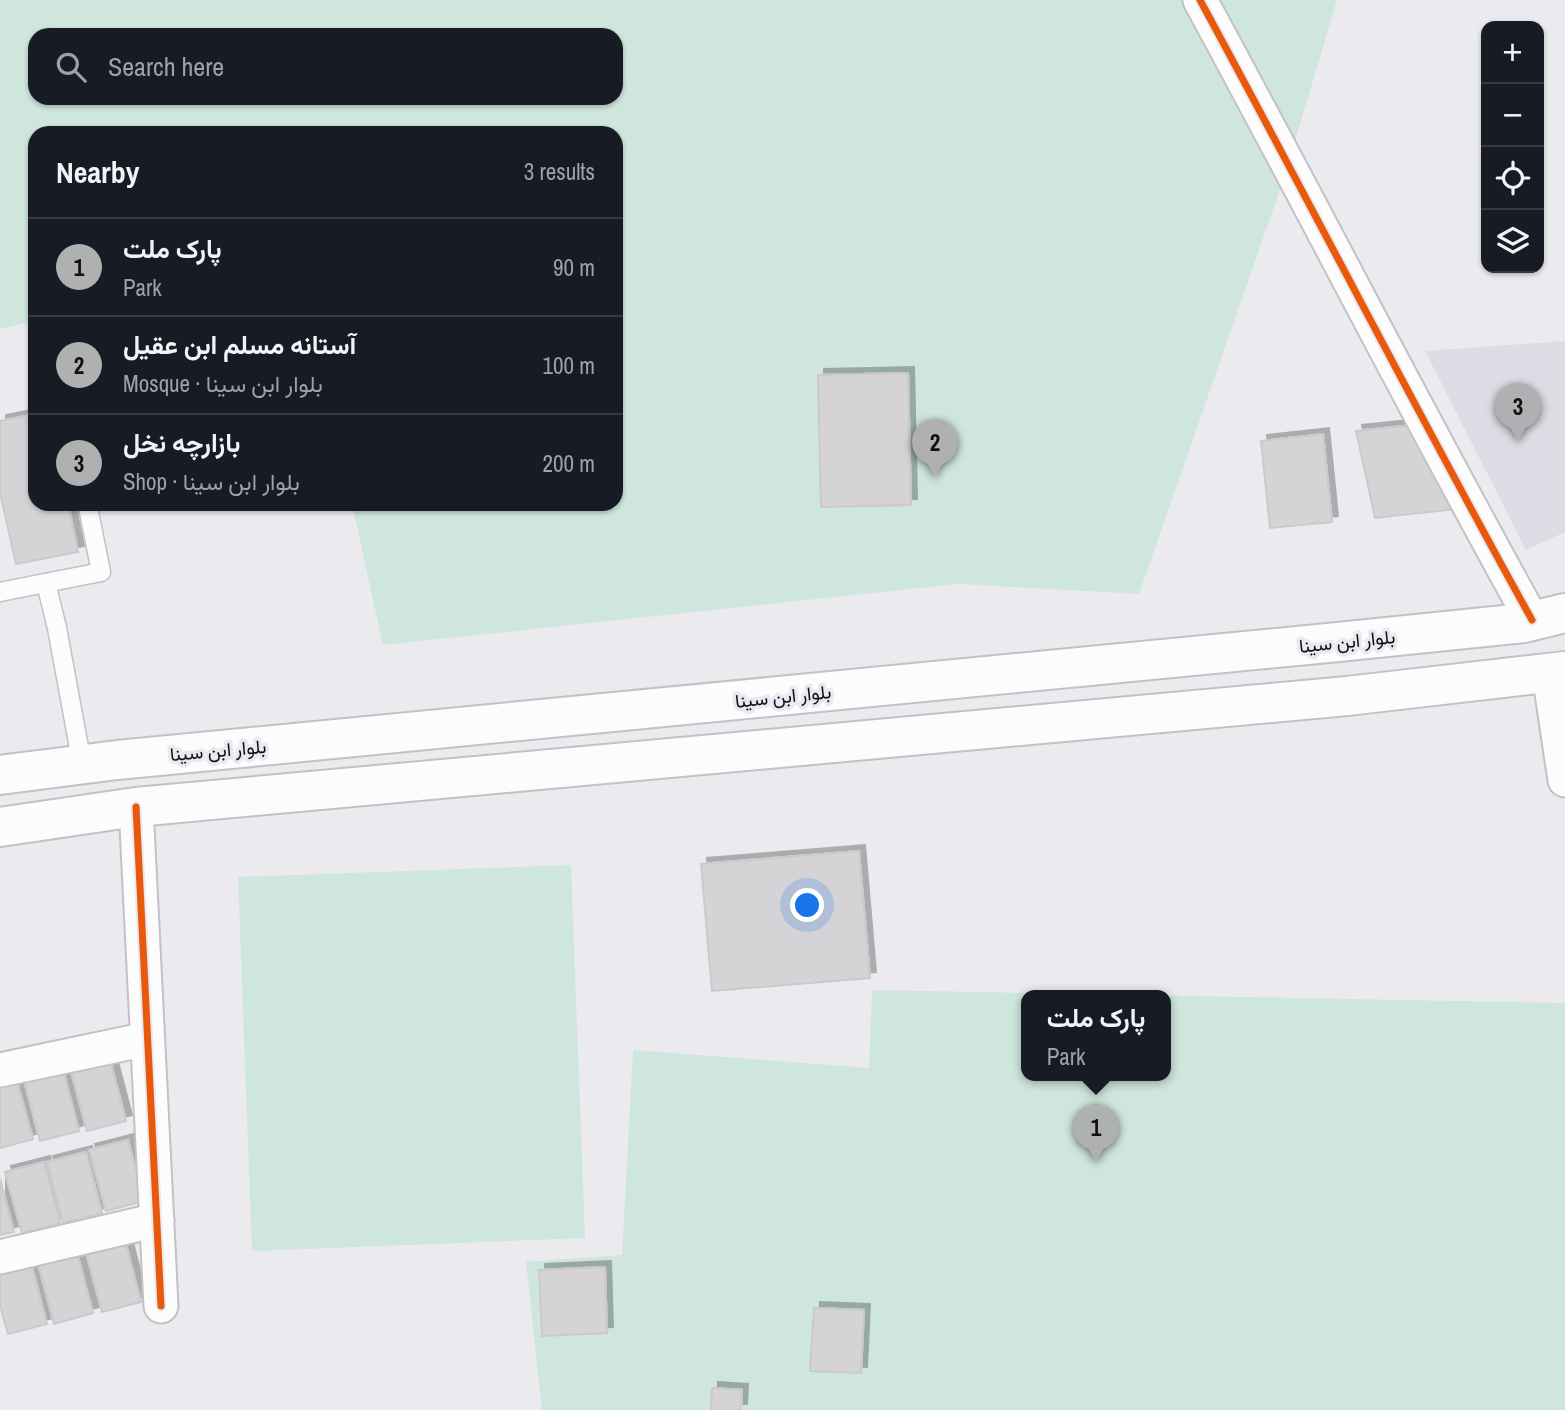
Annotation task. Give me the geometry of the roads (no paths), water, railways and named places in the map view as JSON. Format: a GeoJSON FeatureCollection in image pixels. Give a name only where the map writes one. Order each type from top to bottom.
{"type":"FeatureCollection","features":[{"type":"Feature","properties":{"kind":"main road","name":"بلوار ابن سینا"},"geometry":{"type":"LineString","coordinates":[[0,775],[82,764],[1338,642],[1524,622],[1548,617]]}},
{"type":"Feature","properties":{"kind":"main road"},"geometry":{"type":"LineString","coordinates":[[0,827],[136,807],[1320,699],[1557,672]]}},
{"type":"Feature","properties":{"kind":"street"},"geometry":{"type":"LineString","coordinates":[[1200,0],[1305,193],[1437,448],[1548,617]]}},
{"type":"Feature","properties":{"kind":"street"},"geometry":{"type":"LineString","coordinates":[[1557,672],[1565,780]]}},
{"type":"Feature","properties":{"kind":"street"},"geometry":{"type":"LineString","coordinates":[[136,807],[161,1306]]}},
{"type":"Feature","properties":{"kind":"street"},"geometry":{"type":"LineString","coordinates":[[0,1070],[147,1039]]}},
{"type":"Feature","properties":{"kind":"street"},"geometry":{"type":"LineString","coordinates":[[0,1257],[157,1220]]}},
{"type":"Feature","properties":{"kind":"lane"},"geometry":{"type":"LineString","coordinates":[[0,592],[101,572],[89,511]]}},
{"type":"Feature","properties":{"kind":"lane"},"geometry":{"type":"LineString","coordinates":[[46,583],[82,764]]}},
{"type":"Feature","properties":{"kind":"place","name":"بازارچه نخل"},"geometry":{"type":"Point","coordinates":[1518,441]}},
{"type":"Feature","properties":{"kind":"place","name":"آستانه مسلم ابن عقیل"},"geometry":{"type":"Point","coordinates":[935,477]}},
{"type":"Feature","properties":{"kind":"place","name":"پارک ملت"},"geometry":{"type":"Point","coordinates":[1096,1162]}}]}
